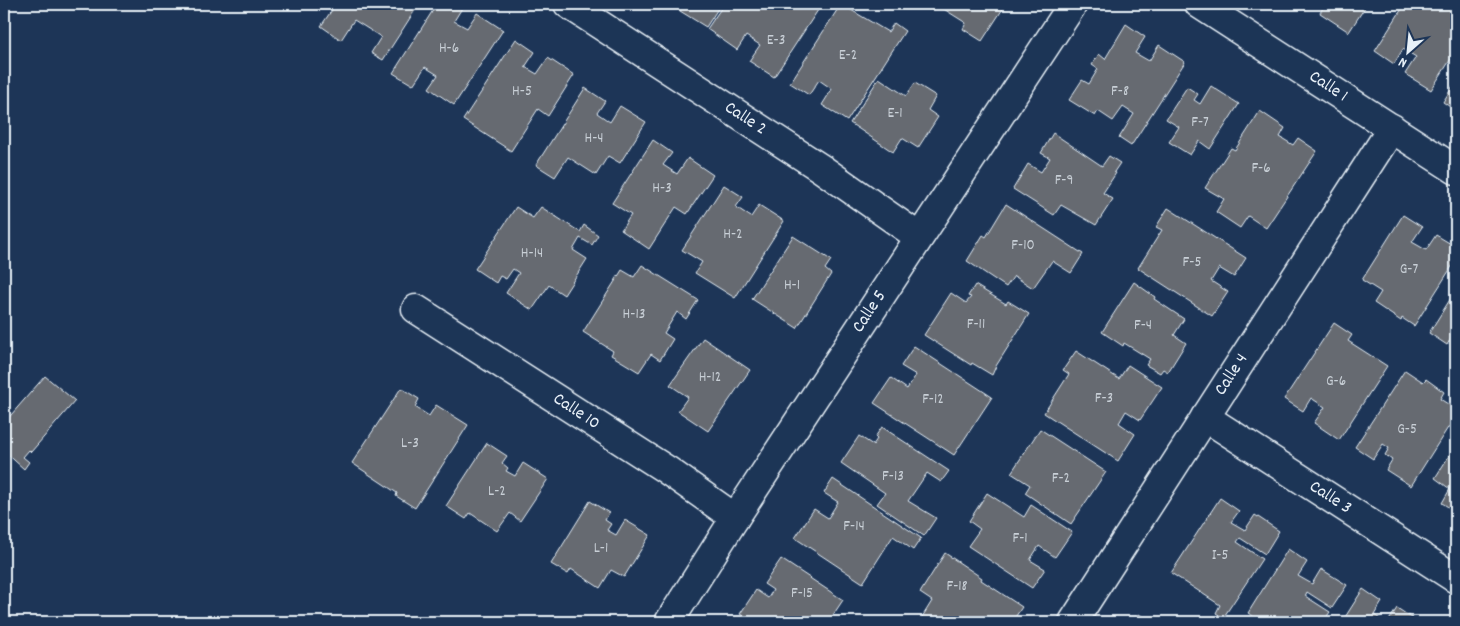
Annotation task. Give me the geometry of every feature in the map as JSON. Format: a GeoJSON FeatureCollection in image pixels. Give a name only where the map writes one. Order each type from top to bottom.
{"type":"FeatureCollection","features":[{"type":"Feature","properties":{"kind":"street","name":"Calle 2"},"geometry":{"type":"LineString","coordinates":[[568,4],[822,169],[919,237]]}},
{"type":"Feature","properties":{"kind":"street","name":"Calle 5"},"geometry":{"type":"LineString","coordinates":[[669,622],[735,518],[1073,4]]}},
{"type":"Feature","properties":{"kind":"street","name":"Calle 1"},"geometry":{"type":"LineString","coordinates":[[1199,4],[1456,170]]}},
{"type":"Feature","properties":{"kind":"street","name":"Calle 4"},"geometry":{"type":"LineString","coordinates":[[1073,622],[1392,128]]}},
{"type":"Feature","properties":{"kind":"street","name":"Calle 10"},"geometry":{"type":"LineString","coordinates":[[416,309],[667,470],[735,518]]}},
{"type":"Feature","properties":{"kind":"street","name":"Calle 3"},"geometry":{"type":"LineString","coordinates":[[1205,417],[1456,579]]}},
{"type":"Feature","properties":{"kind":"building"},"geometry":{"type":"Polygon","coordinates":[[[336,4],[419,4],[383,60],[371,53],[381,37],[354,20],[341,40],[321,26],[336,4]]]}},
{"type":"Feature","properties":{"kind":"building"},"geometry":{"type":"Polygon","coordinates":[[[437,4],[455,4],[462,8],[454,21],[467,28],[477,13],[503,30],[454,105],[429,88],[438,75],[425,67],[413,85],[393,73],[437,4]]]}},
{"type":"Feature","properties":{"kind":"building"},"geometry":{"type":"Polygon","coordinates":[[[685,4],[721,4],[706,27],[680,11],[685,4]]]}},
{"type":"Feature","properties":{"kind":"building"},"geometry":{"type":"Polygon","coordinates":[[[724,4],[730,4],[737,8],[740,4],[822,4],[774,77],[749,61],[760,45],[746,36],[737,50],[707,29],[724,4]]]}},
{"type":"Feature","properties":{"kind":"building"},"geometry":{"type":"Polygon","coordinates":[[[841,4],[888,32],[894,23],[905,31],[847,121],[822,105],[832,89],[819,80],[809,95],[790,83],[841,4]]]}},
{"type":"Feature","properties":{"kind":"building"},"geometry":{"type":"Polygon","coordinates":[[[940,4],[1006,4],[982,41],[963,29],[966,23],[939,6],[940,4]]]}},
{"type":"Feature","properties":{"kind":"building"},"geometry":{"type":"Polygon","coordinates":[[[1325,4],[1367,4],[1349,32],[1320,13],[1325,4]]]}},
{"type":"Feature","properties":{"kind":"building"},"geometry":{"type":"Polygon","coordinates":[[[1405,4],[1453,4],[1456,6],[1456,51],[1431,90],[1405,74],[1416,57],[1403,49],[1394,64],[1375,51],[1405,4]]]}},
{"type":"Feature","properties":{"kind":"building"},"geometry":{"type":"Polygon","coordinates":[[[1126,24],[1145,37],[1135,53],[1149,61],[1159,45],[1185,62],[1131,146],[1119,138],[1134,114],[1123,107],[1113,121],[1098,111],[1095,116],[1069,100],[1082,80],[1089,84],[1098,69],[1092,65],[1099,54],[1105,59],[1126,24]]]}},
{"type":"Feature","properties":{"kind":"building"},"geometry":{"type":"Polygon","coordinates":[[[516,39],[535,52],[525,67],[537,74],[548,58],[574,75],[548,116],[538,109],[511,151],[463,120],[516,39]]]}},
{"type":"Feature","properties":{"kind":"building"},"geometry":{"type":"Polygon","coordinates":[[[879,78],[906,96],[915,83],[936,96],[928,110],[938,117],[918,148],[902,138],[893,152],[850,123],[879,78]]]}},
{"type":"Feature","properties":{"kind":"building"},"geometry":{"type":"Polygon","coordinates":[[[1456,81],[1456,111],[1443,102],[1456,81]]]}},
{"type":"Feature","properties":{"kind":"building"},"geometry":{"type":"Polygon","coordinates":[[[1211,86],[1239,104],[1210,149],[1199,141],[1190,155],[1169,142],[1179,127],[1166,119],[1187,87],[1198,94],[1194,100],[1200,104],[1211,86]]]}},
{"type":"Feature","properties":{"kind":"building"},"geometry":{"type":"Polygon","coordinates":[[[585,88],[605,101],[597,113],[610,122],[620,106],[646,122],[620,163],[608,156],[596,175],[568,157],[555,177],[536,165],[585,88]]]}},
{"type":"Feature","properties":{"kind":"building"},"geometry":{"type":"Polygon","coordinates":[[[1260,111],[1285,128],[1280,137],[1293,145],[1298,138],[1317,151],[1266,228],[1248,216],[1240,228],[1216,212],[1224,199],[1205,188],[1231,148],[1235,150],[1260,111]]]}},
{"type":"Feature","properties":{"kind":"building"},"geometry":{"type":"Polygon","coordinates":[[[1053,133],[1102,166],[1109,156],[1120,163],[1103,193],[1113,199],[1096,225],[1061,205],[1054,215],[1013,189],[1028,164],[1041,172],[1050,158],[1041,153],[1053,133]]]}},
{"type":"Feature","properties":{"kind":"building"},"geometry":{"type":"Polygon","coordinates":[[[653,140],[672,153],[663,165],[677,174],[688,158],[713,175],[687,214],[676,207],[649,249],[621,230],[631,215],[612,203],[653,140]]]}},
{"type":"Feature","properties":{"kind":"building"},"geometry":{"type":"Polygon","coordinates":[[[724,185],[743,197],[736,207],[751,217],[759,205],[784,221],[735,298],[695,273],[702,262],[682,250],[724,185]]]}},
{"type":"Feature","properties":{"kind":"building"},"geometry":{"type":"Polygon","coordinates":[[[1006,204],[1083,254],[1071,273],[1052,261],[1033,288],[1014,276],[1006,287],[967,261],[983,235],[986,237],[1006,204]]]}},
{"type":"Feature","properties":{"kind":"building"},"geometry":{"type":"Polygon","coordinates":[[[516,207],[533,218],[541,207],[580,232],[584,225],[598,235],[592,245],[580,238],[573,250],[587,259],[564,295],[549,285],[532,310],[506,293],[519,273],[513,269],[506,279],[500,276],[496,283],[475,269],[516,207]]]}},
{"type":"Feature","properties":{"kind":"building"},"geometry":{"type":"Polygon","coordinates":[[[1168,208],[1246,258],[1234,277],[1219,268],[1211,281],[1228,292],[1212,316],[1138,268],[1162,230],[1156,227],[1168,208]]]}},
{"type":"Feature","properties":{"kind":"building"},"geometry":{"type":"Polygon","coordinates":[[[1403,215],[1422,227],[1412,242],[1426,250],[1436,235],[1456,247],[1456,260],[1414,326],[1402,318],[1401,321],[1374,303],[1381,292],[1362,280],[1403,215]]]}},
{"type":"Feature","properties":{"kind":"building"},"geometry":{"type":"Polygon","coordinates":[[[793,236],[831,260],[825,269],[831,274],[797,328],[752,299],[793,236]]]}},
{"type":"Feature","properties":{"kind":"building"},"geometry":{"type":"Polygon","coordinates":[[[642,265],[698,300],[686,319],[677,312],[664,333],[673,339],[660,360],[651,354],[639,372],[611,355],[613,351],[583,332],[622,270],[634,277],[642,265]]]}},
{"type":"Feature","properties":{"kind":"building"},"geometry":{"type":"Polygon","coordinates":[[[1134,282],[1155,297],[1154,299],[1184,319],[1174,335],[1186,343],[1168,372],[1163,369],[1160,373],[1146,365],[1150,359],[1124,343],[1123,346],[1102,332],[1134,282]]]}},
{"type":"Feature","properties":{"kind":"building"},"geometry":{"type":"Polygon","coordinates":[[[975,285],[1006,304],[1008,301],[1029,314],[992,375],[972,363],[971,365],[924,335],[951,293],[966,303],[971,297],[968,296],[975,285]]]}},
{"type":"Feature","properties":{"kind":"building"},"geometry":{"type":"Polygon","coordinates":[[[1456,290],[1456,330],[1447,345],[1429,333],[1456,290]]]}},
{"type":"Feature","properties":{"kind":"building"},"geometry":{"type":"Polygon","coordinates":[[[1334,323],[1352,335],[1348,341],[1387,366],[1339,440],[1314,423],[1325,407],[1311,398],[1303,411],[1284,399],[1334,323]]]}},
{"type":"Feature","properties":{"kind":"building"},"geometry":{"type":"Polygon","coordinates":[[[703,338],[750,370],[708,431],[678,411],[688,397],[670,385],[703,338]]]}},
{"type":"Feature","properties":{"kind":"building"},"geometry":{"type":"Polygon","coordinates":[[[914,346],[992,397],[954,455],[874,403],[891,378],[907,389],[916,375],[901,366],[914,346]]]}},
{"type":"Feature","properties":{"kind":"building"},"geometry":{"type":"Polygon","coordinates":[[[1076,351],[1119,379],[1128,365],[1162,387],[1140,420],[1126,411],[1119,423],[1135,434],[1118,461],[1044,413],[1069,374],[1063,370],[1076,351]]]}},
{"type":"Feature","properties":{"kind":"building"},"geometry":{"type":"Polygon","coordinates":[[[1405,370],[1423,382],[1426,379],[1444,392],[1440,399],[1456,409],[1456,415],[1411,486],[1386,470],[1392,460],[1385,455],[1389,448],[1383,444],[1373,459],[1355,447],[1405,370]]]}},
{"type":"Feature","properties":{"kind":"building"},"geometry":{"type":"Polygon","coordinates":[[[45,376],[75,401],[31,452],[29,450],[23,457],[29,462],[24,469],[4,451],[4,423],[45,376]]]}},
{"type":"Feature","properties":{"kind":"building"},"geometry":{"type":"Polygon","coordinates":[[[401,388],[419,399],[415,407],[429,416],[436,405],[468,425],[415,508],[396,496],[397,493],[352,463],[401,388]]]}},
{"type":"Feature","properties":{"kind":"building"},"geometry":{"type":"Polygon","coordinates":[[[882,427],[949,471],[941,482],[927,473],[908,501],[936,518],[924,536],[877,504],[885,493],[841,463],[859,436],[873,445],[877,439],[875,437],[882,427]]]}},
{"type":"Feature","properties":{"kind":"building"},"geometry":{"type":"Polygon","coordinates":[[[1040,429],[1106,472],[1071,524],[1025,493],[1030,485],[1011,473],[1040,429]]]}},
{"type":"Feature","properties":{"kind":"building"},"geometry":{"type":"Polygon","coordinates":[[[487,443],[507,456],[502,463],[508,468],[506,471],[515,476],[523,463],[548,479],[520,521],[510,513],[497,531],[470,513],[466,519],[446,506],[487,443]]]}},
{"type":"Feature","properties":{"kind":"building"},"geometry":{"type":"Polygon","coordinates":[[[1456,445],[1456,512],[1442,503],[1450,489],[1435,478],[1456,445]]]}},
{"type":"Feature","properties":{"kind":"building"},"geometry":{"type":"Polygon","coordinates":[[[833,479],[921,538],[913,550],[893,536],[863,583],[795,538],[814,509],[828,518],[838,502],[824,493],[833,479]]]}},
{"type":"Feature","properties":{"kind":"building"},"geometry":{"type":"Polygon","coordinates":[[[987,493],[1024,517],[1031,505],[1072,532],[1055,557],[1039,546],[1030,560],[1045,569],[1032,588],[968,546],[980,529],[969,521],[987,493]]]}},
{"type":"Feature","properties":{"kind":"building"},"geometry":{"type":"Polygon","coordinates":[[[1220,498],[1239,511],[1231,522],[1245,530],[1255,515],[1279,531],[1265,554],[1240,538],[1237,542],[1262,559],[1223,618],[1216,613],[1220,605],[1171,573],[1220,498]]]}},
{"type":"Feature","properties":{"kind":"building"},"geometry":{"type":"Polygon","coordinates":[[[590,501],[609,513],[605,520],[611,524],[607,530],[616,535],[625,520],[650,535],[624,577],[611,570],[600,588],[571,569],[568,574],[551,564],[590,501]]]}},
{"type":"Feature","properties":{"kind":"building"},"geometry":{"type":"Polygon","coordinates":[[[1288,549],[1307,562],[1298,576],[1312,584],[1321,569],[1347,585],[1332,608],[1307,592],[1305,596],[1330,612],[1323,622],[1262,622],[1248,613],[1288,549]]]}},
{"type":"Feature","properties":{"kind":"building"},"geometry":{"type":"Polygon","coordinates":[[[945,553],[1022,607],[1012,622],[919,622],[932,601],[920,593],[945,553]]]}},
{"type":"Feature","properties":{"kind":"building"},"geometry":{"type":"Polygon","coordinates":[[[781,559],[843,600],[831,618],[838,622],[752,622],[740,614],[756,590],[768,598],[773,590],[764,584],[781,559]]]}},
{"type":"Feature","properties":{"kind":"building"},"geometry":{"type":"Polygon","coordinates":[[[1363,589],[1382,602],[1374,615],[1385,622],[1342,622],[1363,589]]]}},
{"type":"Feature","properties":{"kind":"building"},"geometry":{"type":"Polygon","coordinates":[[[1397,608],[1418,622],[1388,622],[1397,608]]]}},
{"type":"Feature","properties":{"kind":"building"},"geometry":{"type":"Polygon","coordinates":[[[1139,614],[1151,622],[1133,622],[1139,614]]]}}]}
